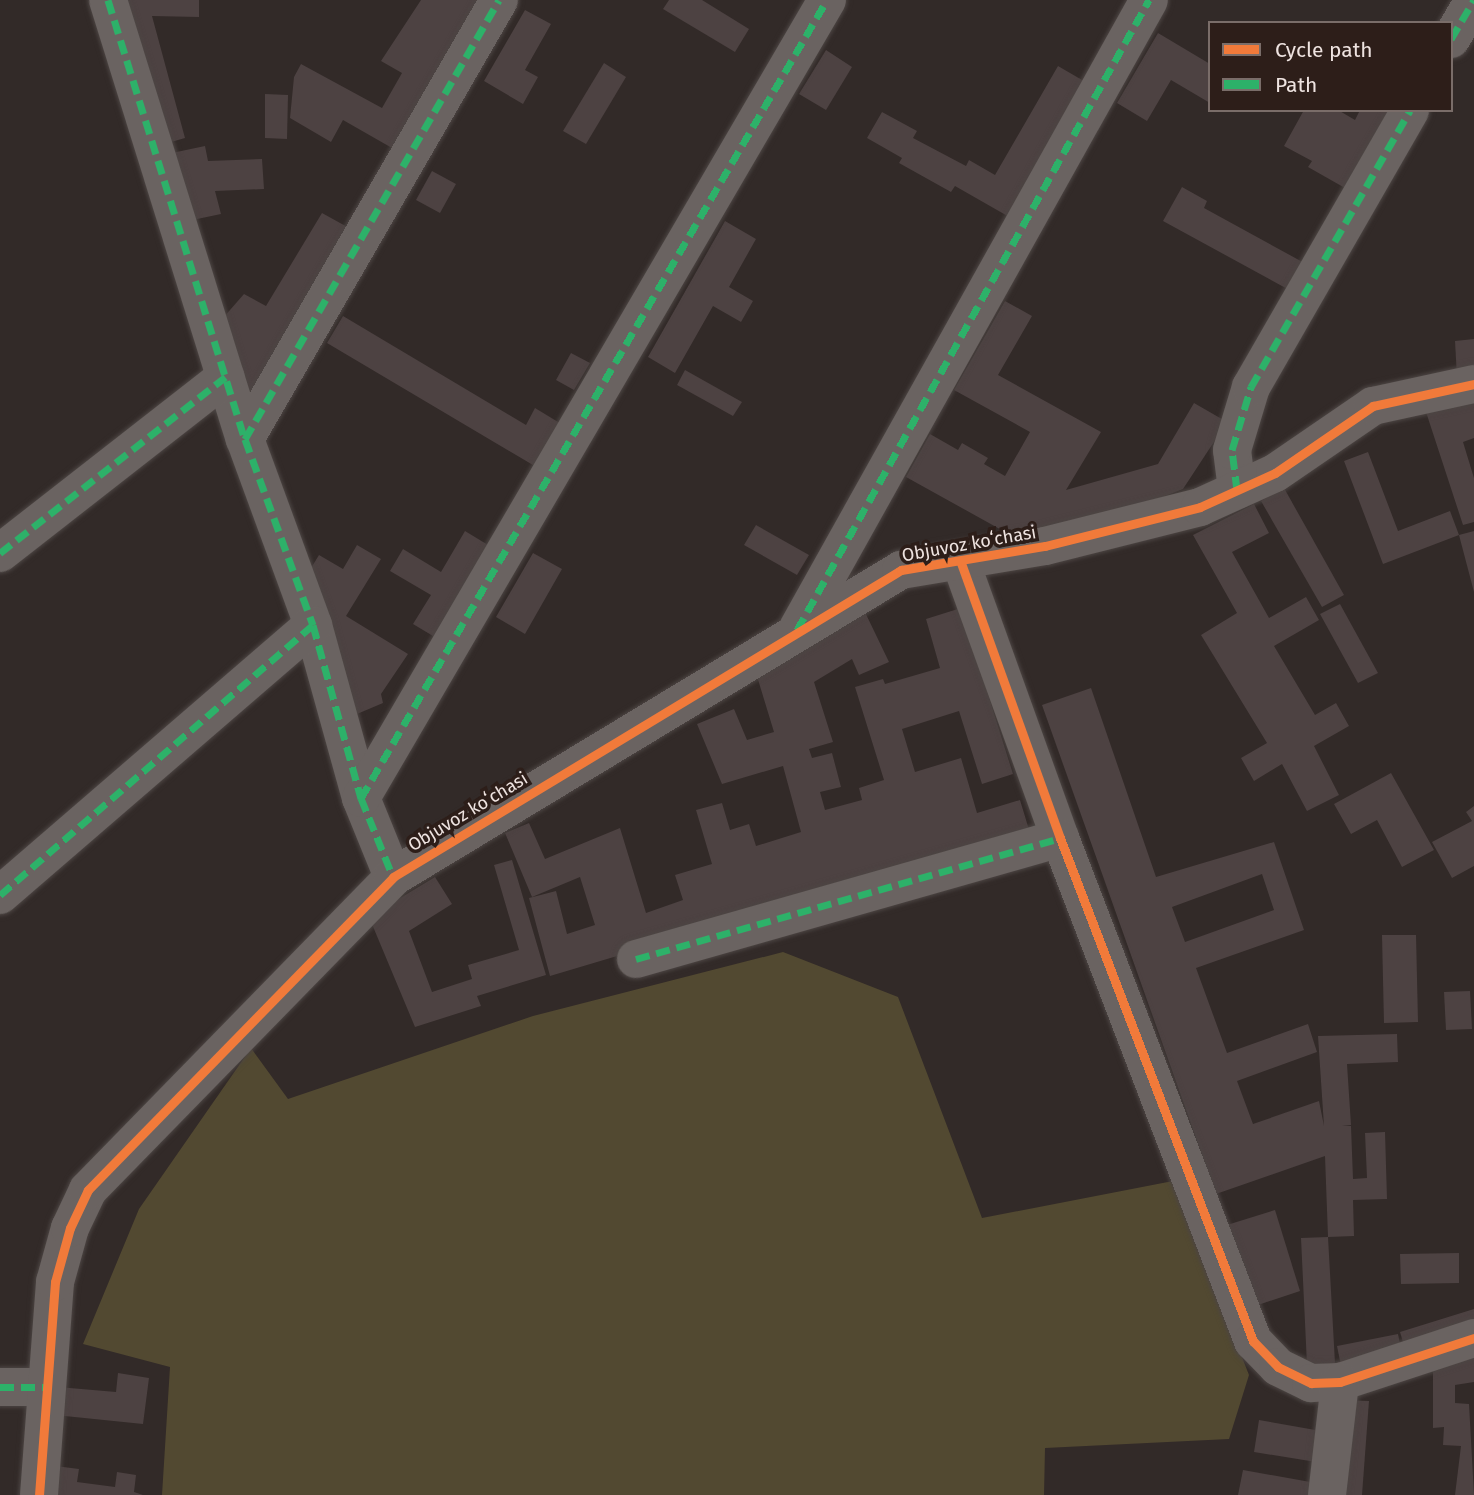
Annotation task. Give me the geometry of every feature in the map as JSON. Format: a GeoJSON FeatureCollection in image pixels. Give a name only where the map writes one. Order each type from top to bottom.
{"type":"FeatureCollection","features":[{"type":"Feature","properties":{"kind":"street"},"geometry":{"type":"LineString","coordinates":[[108,0],[245,439],[313,625],[361,797],[393,877]]}},
{"type":"Feature","properties":{"kind":"street"},"geometry":{"type":"LineString","coordinates":[[245,439],[499,0]]}},
{"type":"Feature","properties":{"kind":"street"},"geometry":{"type":"LineString","coordinates":[[361,797],[827,0]]}},
{"type":"Feature","properties":{"kind":"street"},"geometry":{"type":"LineString","coordinates":[[797,630],[1149,0]]}},
{"type":"Feature","properties":{"kind":"street"},"geometry":{"type":"LineString","coordinates":[[1453,36],[1474,0]]}},
{"type":"Feature","properties":{"kind":"street"},"geometry":{"type":"LineString","coordinates":[[1237,491],[1232,450],[1251,387],[1409,112]]}},
{"type":"Feature","properties":{"kind":"street"},"geometry":{"type":"LineString","coordinates":[[0,553],[225,377]]}},
{"type":"Feature","properties":{"kind":"street","name":"Objuvoz koʻchasi"},"geometry":{"type":"LineString","coordinates":[[39,1495],[44,1387],[55,1282],[70,1228],[88,1190],[393,877],[797,630],[901,570],[961,563],[1143,523],[1200,507],[1275,473],[1373,407],[1474,384]]}},
{"type":"Feature","properties":{"kind":"street"},"geometry":{"type":"LineString","coordinates":[[961,563],[1060,838],[1253,1341],[1278,1367],[1311,1382],[1340,1382],[1474,1339]]}},
{"type":"Feature","properties":{"kind":"street"},"geometry":{"type":"LineString","coordinates":[[0,895],[313,625]]}},
{"type":"Feature","properties":{"kind":"street"},"geometry":{"type":"LineString","coordinates":[[636,960],[1060,838]]}},
{"type":"Feature","properties":{"kind":"street"},"geometry":{"type":"LineString","coordinates":[[1326,1495],[1340,1382]]}},
{"type":"Feature","properties":{"kind":"street"},"geometry":{"type":"LineString","coordinates":[[0,1387],[44,1387]]}},
{"type":"Feature","properties":{"kind":"shaded area"},"geometry":{"type":"Polygon","coordinates":[[[783,952],[898,997],[982,1218],[1173,1181],[1249,1375],[1229,1439],[1045,1448],[1044,1495],[162,1495],[170,1367],[83,1344],[139,1209],[251,1048],[288,1099],[533,1016],[783,952]]]}},
{"type":"Feature","properties":{"kind":"building"},"geometry":{"type":"Polygon","coordinates":[[[114,0],[199,0],[199,17],[152,16],[185,138],[154,147],[114,0]]]}},
{"type":"Feature","properties":{"kind":"building"},"geometry":{"type":"Polygon","coordinates":[[[421,0],[484,0],[399,152],[343,120],[331,142],[290,118],[294,77],[301,64],[382,108],[402,73],[381,61],[421,0]]]}},
{"type":"Feature","properties":{"kind":"building"},"geometry":{"type":"Polygon","coordinates":[[[669,0],[702,0],[749,29],[735,52],[663,9],[669,0]]]}},
{"type":"Feature","properties":{"kind":"building"},"geometry":{"type":"Polygon","coordinates":[[[525,10],[551,24],[525,70],[538,77],[523,104],[484,81],[525,10]]]}},
{"type":"Feature","properties":{"kind":"building"},"geometry":{"type":"Polygon","coordinates":[[[1158,33],[1208,63],[1208,102],[1171,80],[1147,121],[1117,103],[1158,33]]]}},
{"type":"Feature","properties":{"kind":"building"},"geometry":{"type":"Polygon","coordinates":[[[826,50],[852,67],[826,110],[799,94],[826,50]]]}},
{"type":"Feature","properties":{"kind":"building"},"geometry":{"type":"Polygon","coordinates":[[[604,63],[626,77],[586,144],[563,131],[604,63]]]}},
{"type":"Feature","properties":{"kind":"building"},"geometry":{"type":"Polygon","coordinates":[[[1058,66],[1089,84],[1011,218],[955,186],[951,192],[899,163],[902,158],[867,138],[882,112],[917,131],[913,138],[966,166],[969,160],[995,175],[1058,66]]]}},
{"type":"Feature","properties":{"kind":"building"},"geometry":{"type":"Polygon","coordinates":[[[265,94],[288,95],[287,139],[265,138],[265,94]]]}},
{"type":"Feature","properties":{"kind":"building"},"geometry":{"type":"Polygon","coordinates":[[[1303,112],[1341,112],[1355,120],[1359,112],[1396,112],[1352,192],[1308,167],[1312,161],[1284,146],[1303,112]]]}},
{"type":"Feature","properties":{"kind":"building"},"geometry":{"type":"Polygon","coordinates":[[[205,146],[208,161],[262,159],[264,189],[215,191],[221,214],[183,222],[167,154],[205,146]]]}},
{"type":"Feature","properties":{"kind":"building"},"geometry":{"type":"Polygon","coordinates":[[[432,171],[456,184],[440,213],[416,200],[432,171]]]}},
{"type":"Feature","properties":{"kind":"building"},"geometry":{"type":"Polygon","coordinates":[[[1182,187],[1207,201],[1204,208],[1308,265],[1293,292],[1163,221],[1182,187]]]}},
{"type":"Feature","properties":{"kind":"building"},"geometry":{"type":"Polygon","coordinates":[[[322,213],[351,229],[245,416],[216,326],[244,294],[266,306],[322,213]]]}},
{"type":"Feature","properties":{"kind":"building"},"geometry":{"type":"Polygon","coordinates":[[[725,221],[756,239],[729,287],[753,301],[741,322],[713,306],[675,373],[648,357],[725,221]]]}},
{"type":"Feature","properties":{"kind":"building"},"geometry":{"type":"Polygon","coordinates":[[[1005,301],[1032,316],[998,375],[1101,432],[1066,490],[1158,464],[1194,403],[1227,422],[1183,489],[1119,514],[1016,538],[906,477],[930,434],[958,450],[962,443],[988,458],[984,464],[1005,476],[1030,432],[954,390],[1005,301]]]}},
{"type":"Feature","properties":{"kind":"building"},"geometry":{"type":"Polygon","coordinates":[[[343,316],[526,425],[535,408],[563,425],[538,468],[327,343],[343,316]]]}},
{"type":"Feature","properties":{"kind":"building"},"geometry":{"type":"Polygon","coordinates":[[[1474,339],[1474,373],[1457,377],[1455,341],[1474,339]]]}},
{"type":"Feature","properties":{"kind":"building"},"geometry":{"type":"Polygon","coordinates":[[[571,353],[590,363],[574,390],[556,380],[571,353]]]}},
{"type":"Feature","properties":{"kind":"building"},"geometry":{"type":"Polygon","coordinates":[[[685,370],[742,402],[733,416],[677,385],[685,370]]]}},
{"type":"Feature","properties":{"kind":"building"},"geometry":{"type":"Polygon","coordinates":[[[1474,398],[1474,438],[1463,442],[1474,478],[1474,522],[1463,525],[1426,412],[1474,398]]]}},
{"type":"Feature","properties":{"kind":"building"},"geometry":{"type":"Polygon","coordinates":[[[1368,452],[1398,531],[1450,511],[1459,535],[1383,564],[1344,461],[1368,452]]]}},
{"type":"Feature","properties":{"kind":"building"},"geometry":{"type":"Polygon","coordinates":[[[1284,488],[1344,595],[1322,607],[1261,501],[1284,488]]]}},
{"type":"Feature","properties":{"kind":"building"},"geometry":{"type":"Polygon","coordinates":[[[1254,504],[1269,533],[1232,552],[1269,618],[1306,597],[1319,620],[1274,646],[1315,715],[1336,703],[1349,726],[1314,746],[1339,795],[1307,811],[1282,764],[1254,781],[1241,758],[1267,743],[1201,635],[1237,613],[1193,535],[1254,504]]]}},
{"type":"Feature","properties":{"kind":"building"},"geometry":{"type":"Polygon","coordinates":[[[756,525],[809,555],[797,575],[744,545],[756,525]]]}},
{"type":"Feature","properties":{"kind":"building"},"geometry":{"type":"Polygon","coordinates":[[[465,531],[493,548],[438,639],[413,624],[431,595],[390,571],[403,549],[441,572],[465,531]]]}},
{"type":"Feature","properties":{"kind":"building"},"geometry":{"type":"Polygon","coordinates":[[[1474,531],[1474,592],[1459,535],[1474,531]]]}},
{"type":"Feature","properties":{"kind":"building"},"geometry":{"type":"Polygon","coordinates":[[[357,545],[381,559],[346,616],[408,654],[381,694],[383,703],[357,714],[300,586],[319,555],[343,569],[357,545]]]}},
{"type":"Feature","properties":{"kind":"building"},"geometry":{"type":"Polygon","coordinates":[[[533,553],[562,569],[525,634],[496,617],[533,553]]]}},
{"type":"Feature","properties":{"kind":"building"},"geometry":{"type":"Polygon","coordinates":[[[1340,604],[1378,673],[1358,683],[1320,614],[1340,604]]]}},
{"type":"Feature","properties":{"kind":"building"},"geometry":{"type":"Polygon","coordinates":[[[863,608],[889,662],[859,675],[852,659],[814,682],[833,742],[809,749],[812,758],[832,753],[841,787],[820,792],[825,810],[862,800],[859,788],[884,780],[855,687],[883,679],[885,684],[940,668],[926,619],[961,608],[1013,774],[982,784],[959,711],[902,729],[915,772],[961,758],[977,813],[1020,800],[1030,833],[550,976],[529,898],[556,891],[567,934],[595,925],[580,877],[532,897],[505,833],[529,823],[545,859],[620,828],[646,913],[683,900],[675,875],[712,864],[696,810],[722,803],[730,830],[749,824],[756,846],[801,832],[783,766],[722,784],[697,724],[734,709],[747,740],[774,732],[756,673],[863,608]]]}},
{"type":"Feature","properties":{"kind":"building"},"geometry":{"type":"Polygon","coordinates":[[[1091,688],[1156,877],[1274,842],[1304,930],[1196,968],[1227,1053],[1308,1024],[1317,1052],[1237,1081],[1253,1124],[1319,1101],[1324,1126],[1318,1036],[1397,1034],[1398,1062],[1347,1064],[1351,1125],[1342,1125],[1351,1126],[1353,1179],[1367,1178],[1365,1133],[1385,1132],[1387,1199],[1353,1200],[1354,1236],[1328,1237],[1325,1156],[1216,1194],[1042,705],[1091,688]],[[1262,874],[1172,907],[1185,942],[1274,910],[1262,874]]]}},
{"type":"Feature","properties":{"kind":"building"},"geometry":{"type":"Polygon","coordinates":[[[1391,773],[1434,850],[1402,867],[1377,820],[1351,834],[1334,804],[1391,773]]]}},
{"type":"Feature","properties":{"kind":"building"},"geometry":{"type":"Polygon","coordinates":[[[1474,806],[1474,866],[1452,878],[1432,842],[1472,821],[1466,812],[1474,806]]]}},
{"type":"Feature","properties":{"kind":"building"},"geometry":{"type":"Polygon","coordinates":[[[512,860],[546,975],[477,996],[481,1006],[415,1027],[369,917],[435,877],[452,904],[409,931],[432,992],[472,979],[468,965],[519,950],[494,865],[512,860]]]}},
{"type":"Feature","properties":{"kind":"building"},"geometry":{"type":"Polygon","coordinates":[[[1382,935],[1416,935],[1418,1022],[1384,1023],[1382,935]]]}},
{"type":"Feature","properties":{"kind":"building"},"geometry":{"type":"Polygon","coordinates":[[[1470,991],[1472,1029],[1446,1030],[1444,992],[1470,991]]]}},
{"type":"Feature","properties":{"kind":"building"},"geometry":{"type":"Polygon","coordinates":[[[1275,1210],[1300,1291],[1252,1307],[1227,1225],[1275,1210]]]}},
{"type":"Feature","properties":{"kind":"building"},"geometry":{"type":"Polygon","coordinates":[[[1328,1237],[1335,1363],[1307,1365],[1301,1238],[1328,1237]]]}},
{"type":"Feature","properties":{"kind":"building"},"geometry":{"type":"Polygon","coordinates":[[[1459,1253],[1459,1283],[1401,1284],[1400,1254],[1459,1253]]]}},
{"type":"Feature","properties":{"kind":"building"},"geometry":{"type":"Polygon","coordinates":[[[1474,1309],[1474,1331],[1406,1352],[1400,1332],[1474,1309]]]}},
{"type":"Feature","properties":{"kind":"building"},"geometry":{"type":"Polygon","coordinates":[[[1398,1334],[1402,1354],[1341,1366],[1337,1346],[1398,1334]]]}},
{"type":"Feature","properties":{"kind":"building"},"geometry":{"type":"Polygon","coordinates":[[[1474,1358],[1474,1382],[1455,1385],[1455,1403],[1469,1404],[1474,1495],[1455,1495],[1461,1446],[1443,1445],[1444,1427],[1433,1428],[1433,1369],[1474,1358]]]}},
{"type":"Feature","properties":{"kind":"building"},"geometry":{"type":"Polygon","coordinates":[[[118,1373],[149,1378],[143,1424],[55,1415],[58,1387],[116,1392],[118,1373]]]}},
{"type":"Feature","properties":{"kind":"building"},"geometry":{"type":"Polygon","coordinates":[[[1342,1400],[1369,1401],[1362,1495],[1335,1495],[1342,1400]]]}},
{"type":"Feature","properties":{"kind":"building"},"geometry":{"type":"Polygon","coordinates":[[[1259,1420],[1321,1431],[1316,1462],[1254,1452],[1259,1420]]]}},
{"type":"Feature","properties":{"kind":"building"},"geometry":{"type":"Polygon","coordinates":[[[48,1465],[79,1469],[77,1482],[115,1487],[117,1472],[136,1475],[134,1492],[143,1495],[48,1495],[48,1465]]]}},
{"type":"Feature","properties":{"kind":"building"},"geometry":{"type":"Polygon","coordinates":[[[1243,1470],[1327,1485],[1325,1495],[1238,1495],[1243,1470]]]}},
{"type":"Feature","properties":{"kind":"marked path"},"geometry":{"type":"LineString","coordinates":[[108,0],[245,439],[313,625],[361,798],[393,877],[389,881]]}},
{"type":"Feature","properties":{"kind":"marked path"},"geometry":{"type":"LineString","coordinates":[[245,439],[499,0]]}},
{"type":"Feature","properties":{"kind":"marked path"},"geometry":{"type":"LineString","coordinates":[[361,798],[827,0]]}},
{"type":"Feature","properties":{"kind":"marked path"},"geometry":{"type":"LineString","coordinates":[[797,630],[1149,0]]}},
{"type":"Feature","properties":{"kind":"marked path"},"geometry":{"type":"LineString","coordinates":[[1453,36],[1474,0]]}},
{"type":"Feature","properties":{"kind":"marked path"},"geometry":{"type":"LineString","coordinates":[[1237,490],[1232,450],[1251,387],[1409,112]]}},
{"type":"Feature","properties":{"kind":"marked path"},"geometry":{"type":"LineString","coordinates":[[0,553],[225,377]]}},
{"type":"Feature","properties":{"kind":"marked path"},"geometry":{"type":"LineString","coordinates":[[0,895],[313,625]]}},
{"type":"Feature","properties":{"kind":"marked path"},"geometry":{"type":"LineString","coordinates":[[636,959],[1060,838]]}},
{"type":"Feature","properties":{"kind":"marked path"},"geometry":{"type":"LineString","coordinates":[[0,1387],[44,1387]]}},
{"type":"Feature","properties":{"kind":"cycle path"},"geometry":{"type":"LineString","coordinates":[[39,1495],[55,1282],[70,1228],[88,1190],[393,877],[901,570],[1045,546],[1200,507],[1275,473],[1373,406],[1474,384]]}},
{"type":"Feature","properties":{"kind":"cycle path"},"geometry":{"type":"LineString","coordinates":[[961,563],[1060,838],[1253,1341],[1278,1367],[1311,1383],[1340,1382],[1474,1338]]}}]}
